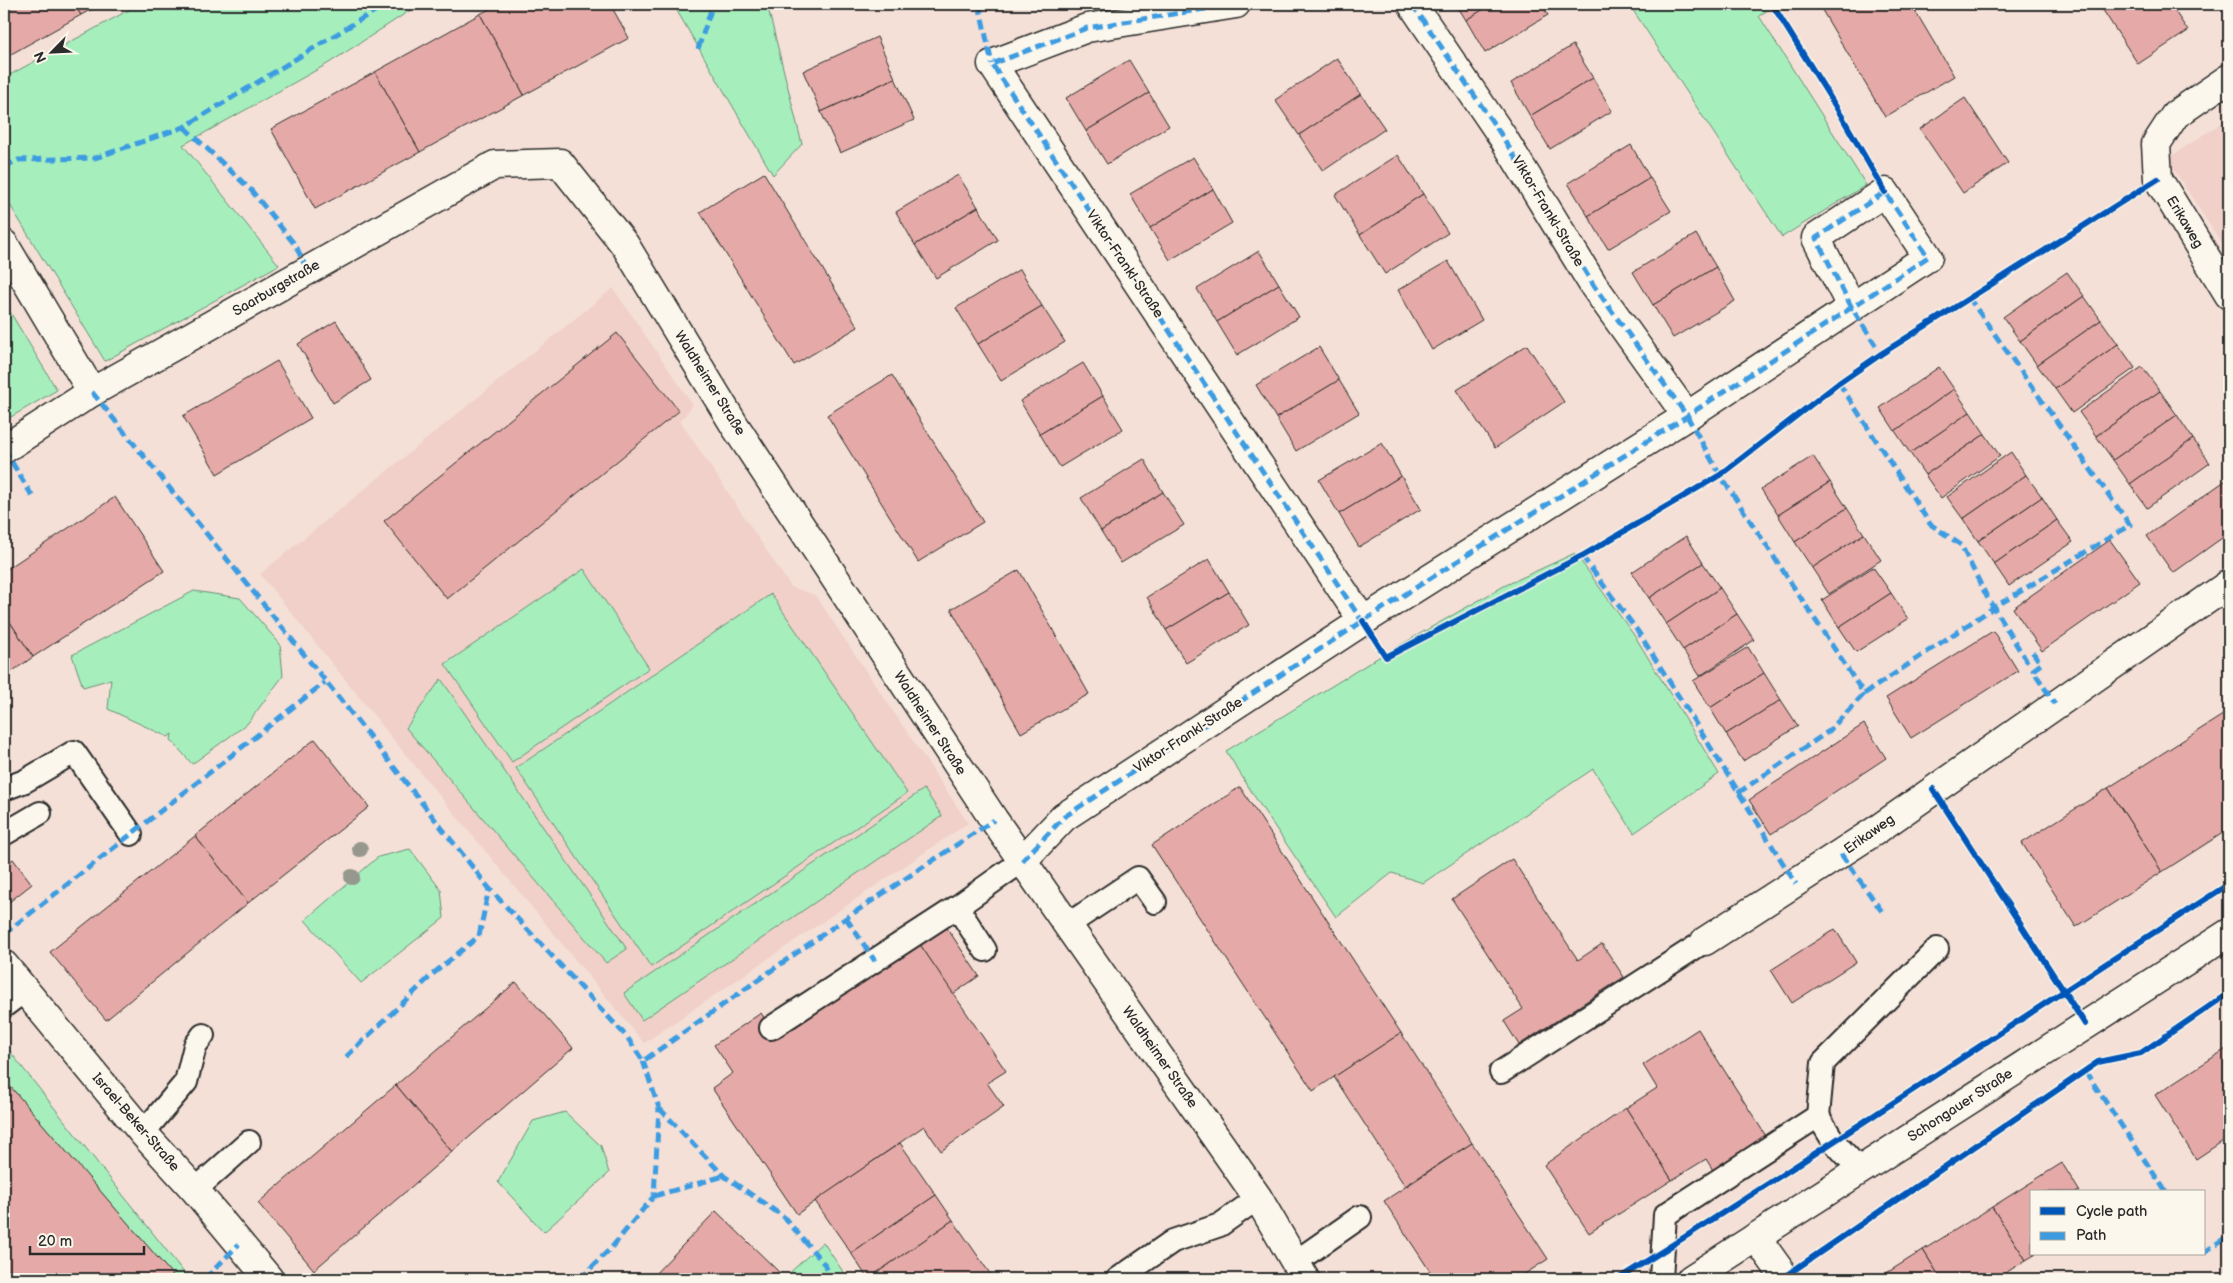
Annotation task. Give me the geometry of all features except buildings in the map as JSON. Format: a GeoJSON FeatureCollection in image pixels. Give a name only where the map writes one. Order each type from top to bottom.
{"type":"FeatureCollection","features":[{"type":"Feature","properties":{"kind":"street","name":"Viktor-Frankl-Straße"},"geometry":{"type":"LineString","coordinates":[[1236,4],[1172,9],[1087,28],[992,64],[1363,621]]}},
{"type":"Feature","properties":{"kind":"street","name":"Viktor-Frankl-Straße"},"geometry":{"type":"LineString","coordinates":[[1412,4],[1502,136],[1594,286],[1686,416]]}},
{"type":"Feature","properties":{"kind":"street","name":"Erikaweg"},"geometry":{"type":"LineString","coordinates":[[2229,78],[2175,115],[2156,144],[2158,179],[2229,295]]}},
{"type":"Feature","properties":{"kind":"street","name":"Saarburgstraße"},"geometry":{"type":"LineString","coordinates":[[4,449],[92,392],[495,165],[560,164]]}},
{"type":"Feature","properties":{"kind":"street","name":"Waldheimer Straße"},"geometry":{"type":"LineString","coordinates":[[560,164],[625,246],[740,434],[1066,926],[1156,1050],[1258,1198],[1299,1271]]}},
{"type":"Feature","properties":{"kind":"street"},"geometry":{"type":"LineString","coordinates":[[4,244],[92,392]]}},
{"type":"Feature","properties":{"kind":"street","name":"Viktor-Frankl-Straße"},"geometry":{"type":"LineString","coordinates":[[1022,860],[1064,817],[1363,621],[1852,308]]}},
{"type":"Feature","properties":{"kind":"street","name":"Erikaweg"},"geometry":{"type":"LineString","coordinates":[[1705,941],[1848,849],[2229,584]]}},
{"type":"Feature","properties":{"kind":"street","name":"Schongauer Straße"},"geometry":{"type":"LineString","coordinates":[[1691,1279],[2229,933]]}},
{"type":"Feature","properties":{"kind":"street","name":"Israel-Beker-Straße"},"geometry":{"type":"LineString","coordinates":[[4,964],[14,998],[195,1190],[269,1279]]}},
{"type":"Feature","properties":{"kind":"street"},"geometry":{"type":"LineString","coordinates":[[1756,1236],[1786,1279]]}},
{"type":"Feature","properties":{"kind":"lane"},"geometry":{"type":"LineString","coordinates":[[4,789],[25,781],[74,752],[131,834]]}},
{"type":"Feature","properties":{"kind":"lane"},"geometry":{"type":"LineString","coordinates":[[4,834],[40,813]]}},
{"type":"Feature","properties":{"kind":"lane"},"geometry":{"type":"LineString","coordinates":[[771,1028],[957,908],[1022,860]]}},
{"type":"Feature","properties":{"kind":"lane"},"geometry":{"type":"LineString","coordinates":[[1066,926],[1138,878],[1155,902]]}},
{"type":"Feature","properties":{"kind":"lane"},"geometry":{"type":"LineString","coordinates":[[957,908],[985,950]]}},
{"type":"Feature","properties":{"kind":"lane","name":"Erikaweg"},"geometry":{"type":"LineString","coordinates":[[1501,1072],[1705,941]]}},
{"type":"Feature","properties":{"kind":"lane"},"geometry":{"type":"LineString","coordinates":[[1860,1170],[1834,1142],[1818,1116],[1823,1063],[1937,949]]}},
{"type":"Feature","properties":{"kind":"lane"},"geometry":{"type":"LineString","coordinates":[[143,1133],[186,1082],[195,1046],[204,1035]]}},
{"type":"Feature","properties":{"kind":"lane"},"geometry":{"type":"LineString","coordinates":[[1660,1279],[1665,1215],[1818,1116]]}},
{"type":"Feature","properties":{"kind":"lane"},"geometry":{"type":"LineString","coordinates":[[195,1190],[249,1142]]}},
{"type":"Feature","properties":{"kind":"lane"},"geometry":{"type":"LineString","coordinates":[[1118,1279],[1172,1241],[1220,1226],[1258,1198]]}},
{"type":"Feature","properties":{"kind":"lane"},"geometry":{"type":"LineString","coordinates":[[1299,1271],[1360,1217]]}},
{"type":"Feature","properties":{"kind":"shaded area"},"geometry":{"type":"Polygon","coordinates":[[[2229,118],[2229,255],[2167,159],[2229,118]]]}},
{"type":"Feature","properties":{"kind":"shaded area"},"geometry":{"type":"Polygon","coordinates":[[[613,288],[693,405],[680,421],[791,587],[815,595],[968,823],[644,1043],[397,744],[260,574],[613,288]]]}},
{"type":"Feature","properties":{"kind":"green space"},"geometry":{"type":"Polygon","coordinates":[[[140,4],[420,4],[329,63],[183,145],[279,265],[105,361],[4,195],[4,78],[140,4]]]}},
{"type":"Feature","properties":{"kind":"green space"},"geometry":{"type":"Polygon","coordinates":[[[673,4],[767,4],[802,144],[773,175],[673,4]]]}},
{"type":"Feature","properties":{"kind":"green space"},"geometry":{"type":"Polygon","coordinates":[[[1629,4],[1776,4],[1759,16],[1866,185],[1782,237],[1629,4]]]}},
{"type":"Feature","properties":{"kind":"green space"},"geometry":{"type":"Polygon","coordinates":[[[4,302],[57,390],[4,421],[4,302]]]}},
{"type":"Feature","properties":{"kind":"green space"},"geometry":{"type":"Polygon","coordinates":[[[1575,553],[1636,638],[1719,774],[1634,833],[1593,769],[1423,883],[1392,873],[1336,917],[1226,751],[1379,657],[1504,586],[1575,553]]]}},
{"type":"Feature","properties":{"kind":"green space"},"geometry":{"type":"Polygon","coordinates":[[[584,569],[649,668],[512,762],[445,664],[584,569]]]}},
{"type":"Feature","properties":{"kind":"green space"},"geometry":{"type":"Polygon","coordinates":[[[194,591],[240,598],[280,644],[283,676],[247,724],[192,764],[171,740],[172,734],[168,737],[108,709],[111,679],[83,687],[72,655],[194,591]]]}},
{"type":"Feature","properties":{"kind":"green space"},"geometry":{"type":"Polygon","coordinates":[[[771,594],[907,793],[651,967],[516,768],[771,594]]]}},
{"type":"Feature","properties":{"kind":"green space"},"geometry":{"type":"Polygon","coordinates":[[[441,679],[627,949],[606,963],[406,728],[441,679]]]}},
{"type":"Feature","properties":{"kind":"green space"},"geometry":{"type":"Polygon","coordinates":[[[924,789],[942,816],[642,1020],[624,993],[924,789]]]}},
{"type":"Feature","properties":{"kind":"green space"},"geometry":{"type":"Polygon","coordinates":[[[410,849],[441,890],[444,918],[361,983],[305,920],[378,857],[410,849]]]}},
{"type":"Feature","properties":{"kind":"green space"},"geometry":{"type":"Polygon","coordinates":[[[4,1044],[189,1279],[4,1279],[4,1044]]]}},
{"type":"Feature","properties":{"kind":"green space"},"geometry":{"type":"Polygon","coordinates":[[[565,1112],[601,1146],[609,1173],[544,1232],[498,1182],[533,1121],[565,1112]]]}},
{"type":"Feature","properties":{"kind":"green space"},"geometry":{"type":"Polygon","coordinates":[[[823,1242],[848,1279],[783,1279],[823,1242]]]}},
{"type":"Feature","properties":{"kind":"marked path"},"geometry":{"type":"LineString","coordinates":[[4,167],[18,160],[95,158],[184,127],[386,4]]}},
{"type":"Feature","properties":{"kind":"marked path"},"geometry":{"type":"LineString","coordinates":[[698,49],[713,4]]}},
{"type":"Feature","properties":{"kind":"marked path"},"geometry":{"type":"LineString","coordinates":[[979,4],[992,64]]}},
{"type":"Feature","properties":{"kind":"marked path"},"geometry":{"type":"LineString","coordinates":[[1236,4],[1087,28],[992,64],[1364,624]]}},
{"type":"Feature","properties":{"kind":"marked path"},"geometry":{"type":"LineString","coordinates":[[1412,4],[1502,136],[1594,286],[1687,416],[1720,475],[1864,694],[1993,608],[2130,525],[1969,298]]}},
{"type":"Feature","properties":{"kind":"marked path"},"geometry":{"type":"LineString","coordinates":[[184,127],[251,190],[296,246],[307,270]]}},
{"type":"Feature","properties":{"kind":"marked path"},"geometry":{"type":"LineString","coordinates":[[1022,861],[1064,817],[1363,621],[1687,416],[1928,257],[1885,192],[1816,238],[1852,308],[1881,354]]}},
{"type":"Feature","properties":{"kind":"marked path"},"geometry":{"type":"LineString","coordinates":[[1839,383],[1930,524],[1961,545],[1987,597],[2026,660],[2034,654],[2041,664],[2033,670],[2055,704]]}},
{"type":"Feature","properties":{"kind":"marked path"},"geometry":{"type":"LineString","coordinates":[[92,392],[344,704],[489,888],[627,1037],[643,1061],[846,918],[994,820]]}},
{"type":"Feature","properties":{"kind":"marked path"},"geometry":{"type":"LineString","coordinates":[[4,449],[34,499]]}},
{"type":"Feature","properties":{"kind":"marked path"},"geometry":{"type":"LineString","coordinates":[[1582,556],[1639,633],[1796,884]]}},
{"type":"Feature","properties":{"kind":"marked path"},"geometry":{"type":"LineString","coordinates":[[4,934],[325,682]]}},
{"type":"Feature","properties":{"kind":"marked path"},"geometry":{"type":"LineString","coordinates":[[1738,793],[1829,731],[1864,694]]}},
{"type":"Feature","properties":{"kind":"marked path"},"geometry":{"type":"LineString","coordinates":[[1841,854],[1883,913]]}},
{"type":"Feature","properties":{"kind":"marked path"},"geometry":{"type":"LineString","coordinates":[[346,1057],[434,973],[479,936],[489,888]]}},
{"type":"Feature","properties":{"kind":"marked path"},"geometry":{"type":"LineString","coordinates":[[846,918],[875,961]]}},
{"type":"Feature","properties":{"kind":"marked path"},"geometry":{"type":"LineString","coordinates":[[580,1279],[612,1247],[654,1196],[659,1108],[643,1061]]}},
{"type":"Feature","properties":{"kind":"marked path"},"geometry":{"type":"LineString","coordinates":[[2085,1071],[2165,1190]]}},
{"type":"Feature","properties":{"kind":"marked path"},"geometry":{"type":"LineString","coordinates":[[659,1108],[724,1176],[784,1217],[825,1265],[832,1279]]}},
{"type":"Feature","properties":{"kind":"marked path"},"geometry":{"type":"LineString","coordinates":[[654,1196],[724,1176]]}},
{"type":"Feature","properties":{"kind":"marked path"},"geometry":{"type":"LineString","coordinates":[[2206,1251],[2228,1236],[2229,1238]]}},
{"type":"Feature","properties":{"kind":"marked path"},"geometry":{"type":"LineString","coordinates":[[205,1279],[239,1244]]}},
{"type":"Feature","properties":{"kind":"cycle path"},"geometry":{"type":"LineString","coordinates":[[1772,4],[1841,115],[1885,192]]}},
{"type":"Feature","properties":{"kind":"cycle path"},"geometry":{"type":"LineString","coordinates":[[1363,621],[1386,657],[1582,556],[1720,475],[1839,383],[1881,354],[2158,179]]}},
{"type":"Feature","properties":{"kind":"cycle path"},"geometry":{"type":"LineString","coordinates":[[1933,789],[2085,1024]]}},
{"type":"Feature","properties":{"kind":"cycle path"},"geometry":{"type":"LineString","coordinates":[[1618,1279],[1772,1182],[2229,884]]}},
{"type":"Feature","properties":{"kind":"cycle path"},"geometry":{"type":"LineString","coordinates":[[1781,1279],[2098,1062],[2141,1053],[2229,993]]}}]}
